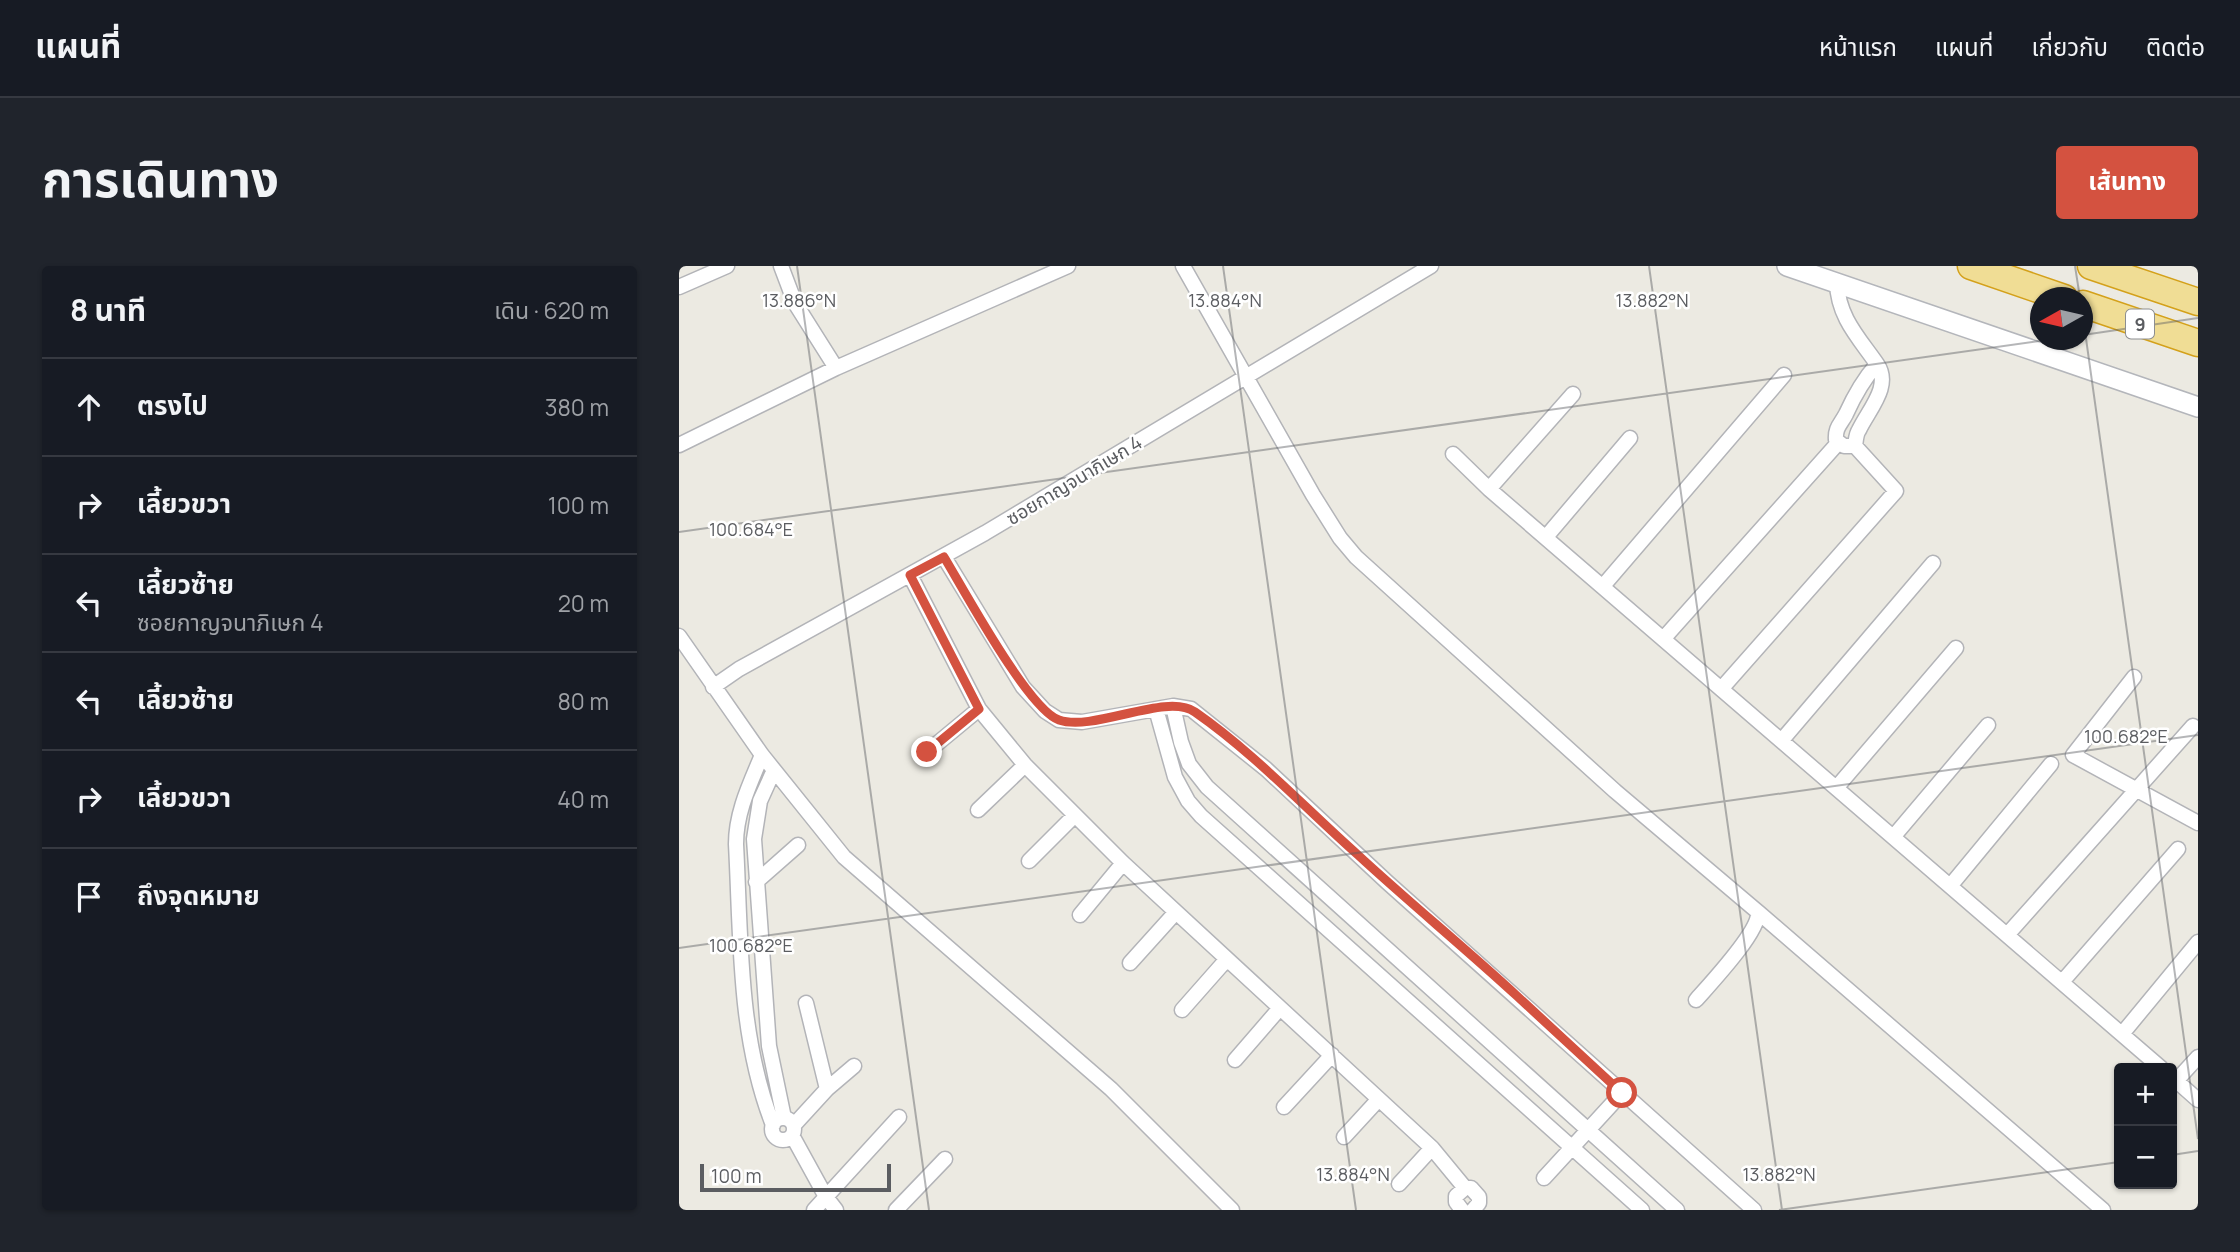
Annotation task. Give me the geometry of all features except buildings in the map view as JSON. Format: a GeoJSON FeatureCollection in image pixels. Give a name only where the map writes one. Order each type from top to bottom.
{"type":"FeatureCollection","features":[{"type":"Feature","properties":{"kind":"highway"},"geometry":{"type":"LineString","coordinates":[[1971,266],[2032,287]]}},
{"type":"Feature","properties":{"kind":"highway","name":"9"},"geometry":{"type":"LineString","coordinates":[[2091,266],[2198,303]]}},
{"type":"Feature","properties":{"kind":"highway","name":"9"},"geometry":{"type":"LineString","coordinates":[[2093,307],[2198,343]]}},
{"type":"Feature","properties":{"kind":"main road"},"geometry":{"type":"LineString","coordinates":[[1787,266],[2198,407]]}},
{"type":"Feature","properties":{"kind":"street"},"geometry":{"type":"LineString","coordinates":[[679,287],[727,266]]}},
{"type":"Feature","properties":{"kind":"street"},"geometry":{"type":"LineString","coordinates":[[781,266],[795,303],[836,368]]}},
{"type":"Feature","properties":{"kind":"street"},"geometry":{"type":"LineString","coordinates":[[679,445],[836,368],[1068,266]]}},
{"type":"Feature","properties":{"kind":"street"},"geometry":{"type":"LineString","coordinates":[[1183,266],[1313,495],[1356,557],[1615,791],[2103,1210]]}},
{"type":"Feature","properties":{"kind":"street","name":"ซอยกาญจนาภิเษก 4"},"geometry":{"type":"LineString","coordinates":[[713,687],[739,668],[944,557],[1431,266]]}},
{"type":"Feature","properties":{"kind":"street"},"geometry":{"type":"LineString","coordinates":[[1837,284],[1847,322],[1883,373],[1884,381],[1873,407],[1857,432],[1855,446]]}},
{"type":"Feature","properties":{"kind":"street"},"geometry":{"type":"LineString","coordinates":[[1855,446],[1846,447],[1838,443],[1835,435],[1837,425],[1846,415],[1861,383],[1877,364]]}},
{"type":"Feature","properties":{"kind":"street"},"geometry":{"type":"LineString","coordinates":[[1603,586],[1784,375]]}},
{"type":"Feature","properties":{"kind":"street"},"geometry":{"type":"LineString","coordinates":[[1489,489],[1573,394]]}},
{"type":"Feature","properties":{"kind":"street"},"geometry":{"type":"LineString","coordinates":[[1546,537],[1630,438]]}},
{"type":"Feature","properties":{"kind":"street"},"geometry":{"type":"LineString","coordinates":[[1664,638],[1838,443]]}},
{"type":"Feature","properties":{"kind":"street"},"geometry":{"type":"LineString","coordinates":[[1722,688],[1896,491],[1855,446]]}},
{"type":"Feature","properties":{"kind":"street"},"geometry":{"type":"LineString","coordinates":[[1453,454],[1489,489],[2155,1063]]}},
{"type":"Feature","properties":{"kind":"street"},"geometry":{"type":"LineString","coordinates":[[944,557],[1023,687],[1045,711],[1059,720],[1081,722],[1173,706],[1191,709],[1266,769],[1387,882],[1754,1210]]}},
{"type":"Feature","properties":{"kind":"street"},"geometry":{"type":"LineString","coordinates":[[1783,740],[1933,563]]}},
{"type":"Feature","properties":{"kind":"street"},"geometry":{"type":"LineString","coordinates":[[910,575],[979,709],[1025,765],[1123,863],[1431,1148],[1465,1188]]}},
{"type":"Feature","properties":{"kind":"street"},"geometry":{"type":"LineString","coordinates":[[679,636],[762,755],[844,857],[1111,1088],[1232,1210]]}},
{"type":"Feature","properties":{"kind":"street"},"geometry":{"type":"LineString","coordinates":[[1837,787],[1957,648]]}},
{"type":"Feature","properties":{"kind":"street"},"geometry":{"type":"LineString","coordinates":[[2134,677],[2073,755],[2198,823]]}},
{"type":"Feature","properties":{"kind":"street"},"geometry":{"type":"LineString","coordinates":[[1173,706],[1189,764],[1207,787],[1677,1210]]}},
{"type":"Feature","properties":{"kind":"street"},"geometry":{"type":"LineString","coordinates":[[927,752],[979,709]]}},
{"type":"Feature","properties":{"kind":"street"},"geometry":{"type":"LineString","coordinates":[[1156,709],[1175,777],[1188,801],[1201,816],[1642,1210]]}},
{"type":"Feature","properties":{"kind":"street"},"geometry":{"type":"LineString","coordinates":[[1894,836],[1988,726]]}},
{"type":"Feature","properties":{"kind":"street"},"geometry":{"type":"LineString","coordinates":[[2007,934],[2193,726]]}},
{"type":"Feature","properties":{"kind":"street"},"geometry":{"type":"LineString","coordinates":[[762,755],[745,795],[736,826],[746,1016],[752,1057],[761,1095],[786,1126],[835,1210]]}},
{"type":"Feature","properties":{"kind":"street"},"geometry":{"type":"LineString","coordinates":[[1951,885],[2051,764]]}},
{"type":"Feature","properties":{"kind":"street"},"geometry":{"type":"LineString","coordinates":[[978,810],[1025,765]]}},
{"type":"Feature","properties":{"kind":"street"},"geometry":{"type":"LineString","coordinates":[[774,770],[760,801],[754,839],[755,883],[769,1046],[786,1126]]}},
{"type":"Feature","properties":{"kind":"street"},"geometry":{"type":"LineString","coordinates":[[1029,861],[1075,815]]}},
{"type":"Feature","properties":{"kind":"street"},"geometry":{"type":"LineString","coordinates":[[755,883],[798,845]]}},
{"type":"Feature","properties":{"kind":"street"},"geometry":{"type":"LineString","coordinates":[[2062,982],[2178,849]]}},
{"type":"Feature","properties":{"kind":"street"},"geometry":{"type":"LineString","coordinates":[[1080,915],[1123,863]]}},
{"type":"Feature","properties":{"kind":"street"},"geometry":{"type":"LineString","coordinates":[[1130,963],[1176,912]]}},
{"type":"Feature","properties":{"kind":"street"},"geometry":{"type":"LineString","coordinates":[[1696,1000],[1742,945],[1759,920],[1758,912]]}},
{"type":"Feature","properties":{"kind":"street"},"geometry":{"type":"LineString","coordinates":[[2122,1034],[2198,942]]}},
{"type":"Feature","properties":{"kind":"street"},"geometry":{"type":"LineString","coordinates":[[1182,1010],[1227,959]]}},
{"type":"Feature","properties":{"kind":"street"},"geometry":{"type":"LineString","coordinates":[[806,1003],[827,1089]]}},
{"type":"Feature","properties":{"kind":"street"},"geometry":{"type":"LineString","coordinates":[[1235,1060],[1280,1008]]}},
{"type":"Feature","properties":{"kind":"street"},"geometry":{"type":"LineString","coordinates":[[1284,1107],[1332,1055]]}},
{"type":"Feature","properties":{"kind":"street"},"geometry":{"type":"LineString","coordinates":[[2177,1076],[2198,1057]]}},
{"type":"Feature","properties":{"kind":"street"},"geometry":{"type":"LineString","coordinates":[[786,1126],[854,1066]]}},
{"type":"Feature","properties":{"kind":"street"},"geometry":{"type":"LineString","coordinates":[[2177,1082],[2198,1100]]}},
{"type":"Feature","properties":{"kind":"street"},"geometry":{"type":"LineString","coordinates":[[1544,1178],[1622,1093]]}},
{"type":"Feature","properties":{"kind":"street"},"geometry":{"type":"LineString","coordinates":[[1345,1137],[1378,1100]]}},
{"type":"Feature","properties":{"kind":"street"},"geometry":{"type":"LineString","coordinates":[[814,1210],[898,1117]]}},
{"type":"Feature","properties":{"kind":"street"},"geometry":{"type":"LineString","coordinates":[[1399,1184],[1431,1148]]}},
{"type":"Feature","properties":{"kind":"street"},"geometry":{"type":"LineString","coordinates":[[1592,1166],[1609,1149]]}},
{"type":"Feature","properties":{"kind":"street"},"geometry":{"type":"LineString","coordinates":[[896,1210],[945,1159]]}},
{"type":"Feature","properties":{"kind":"street"},"geometry":{"type":"LineString","coordinates":[[1462,1210],[1456,1202],[1456,1196],[1465,1188],[1471,1188],[1479,1197],[1479,1203],[1473,1210]]}},
{"type":"Feature","properties":{"kind":"route"},"geometry":{"type":"LineString","coordinates":[[927,752],[979,709],[910,575],[944,557],[1023,687],[1045,711],[1059,720],[1081,722],[1173,706],[1191,709],[1266,769],[1329,830],[1622,1093]]}}]}
